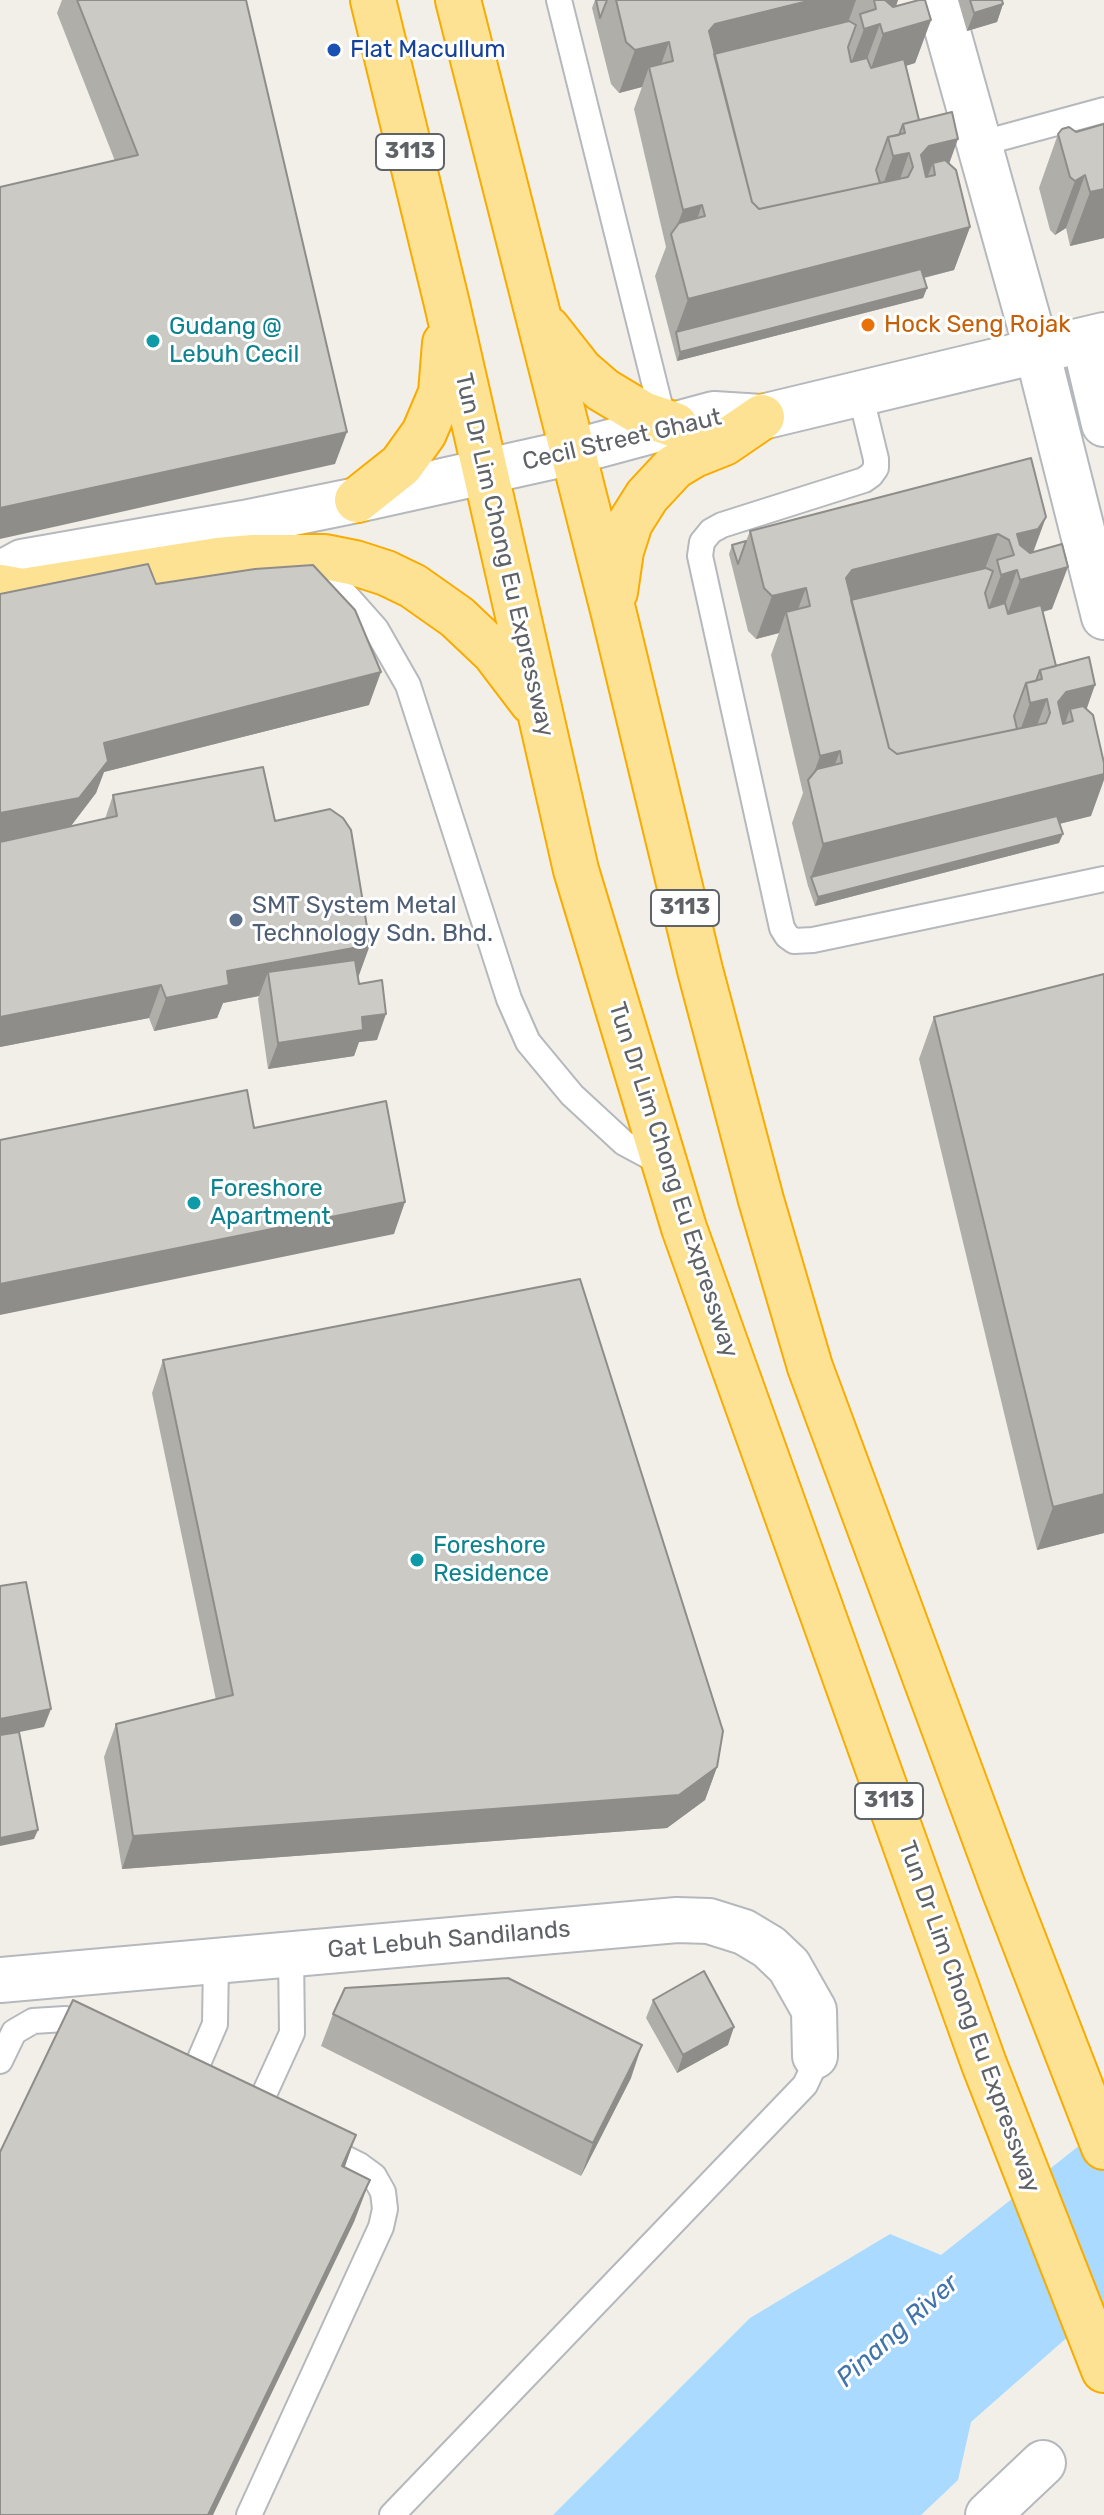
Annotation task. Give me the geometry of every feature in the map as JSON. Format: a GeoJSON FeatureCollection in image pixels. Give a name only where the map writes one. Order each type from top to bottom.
{"type":"FeatureCollection","features":[{"type":"Feature","properties":{"kind":"highway","name":"Tun Dr Lim Chong Eu Expressway"},"geometry":{"type":"LineString","coordinates":[[373,0],[447,304],[576,870],[684,1228],[984,2064],[1104,2370]]}},
{"type":"Feature","properties":{"kind":"highway","name":"3113"},"geometry":{"type":"LineString","coordinates":[[458,0],[614,614],[700,970],[761,1200],[810,1367],[1003,1887],[1104,2147]]}},
{"type":"Feature","properties":{"kind":"highway"},"geometry":{"type":"LineString","coordinates":[[357,500],[401,465],[430,420],[444,377],[447,304]]}},
{"type":"Feature","properties":{"kind":"highway"},"geometry":{"type":"LineString","coordinates":[[537,314],[569,357],[603,390],[643,414],[670,424]]}},
{"type":"Feature","properties":{"kind":"highway"},"geometry":{"type":"LineString","coordinates":[[614,614],[621,551],[630,523],[647,496],[674,467],[724,443],[762,417]]}},
{"type":"Feature","properties":{"kind":"highway"},"geometry":{"type":"LineString","coordinates":[[0,587],[22,591],[218,560],[275,556],[325,557],[355,563],[386,573],[436,600],[494,652],[542,717]]}},
{"type":"Feature","properties":{"kind":"street"},"geometry":{"type":"LineString","coordinates":[[939,0],[1037,351],[1104,617]]}},
{"type":"Feature","properties":{"kind":"street","name":"Cecil Street Ghaut"},"geometry":{"type":"LineString","coordinates":[[0,574],[22,562],[357,500],[573,452],[714,414],[762,417],[1094,337]]}},
{"type":"Feature","properties":{"kind":"street"},"geometry":{"type":"LineString","coordinates":[[1094,337],[1102,406]]}},
{"type":"Feature","properties":{"kind":"street","name":"Gat Lebuh Sandilands"},"geometry":{"type":"LineString","coordinates":[[0,1980],[677,1920],[709,1921],[744,1932],[769,1947],[789,1966],[814,2010],[815,2056]]}},
{"type":"Feature","properties":{"kind":"street"},"geometry":{"type":"LineString","coordinates":[[988,2515],[1043,2463]]}},
{"type":"Feature","properties":{"kind":"lane"},"geometry":{"type":"LineString","coordinates":[[559,0],[670,424]]}},
{"type":"Feature","properties":{"kind":"lane"},"geometry":{"type":"LineString","coordinates":[[979,144],[1104,110]]}},
{"type":"Feature","properties":{"kind":"lane"},"geometry":{"type":"LineString","coordinates":[[860,393],[876,459],[876,468],[871,475],[722,525],[711,531],[702,542],[700,556],[782,928],[794,941],[813,940],[1104,879]]}},
{"type":"Feature","properties":{"kind":"lane"},"geometry":{"type":"LineString","coordinates":[[269,518],[312,557],[376,629],[408,685],[500,970],[528,1042],[572,1095],[624,1143],[665,1165]]}},
{"type":"Feature","properties":{"kind":"lane"},"geometry":{"type":"LineString","coordinates":[[255,2114],[292,2033],[291,1954]]}},
{"type":"Feature","properties":{"kind":"lane"},"geometry":{"type":"LineString","coordinates":[[216,1961],[215,2024],[183,2078],[359,2165],[374,2176],[383,2192],[385,2209],[381,2227],[249,2515]]}},
{"type":"Feature","properties":{"kind":"lane"},"geometry":{"type":"LineString","coordinates":[[0,2061],[14,2032],[33,2021],[65,2019],[107,2040]]}},
{"type":"Feature","properties":{"kind":"lane"},"geometry":{"type":"LineString","coordinates":[[392,2515],[805,2085],[815,2056]]}},
{"type":"Feature","properties":{"kind":"water","name":"Pinang River"},"geometry":{"type":"Polygon","coordinates":[[[1104,2126],[1104,2305],[971,2422],[958,2480],[921,2515],[553,2515],[750,2318],[890,2234],[941,2255],[1104,2126]]]}},
{"type":"Feature","properties":{"kind":"building","name":"Gudang @ Lebuh Cecil"},"geometry":{"type":"Polygon","coordinates":[[[77,0],[246,0],[347,432],[0,508],[0,187],[138,155],[77,0]]]}},
{"type":"Feature","properties":{"kind":"building"},"geometry":{"type":"Polygon","coordinates":[[[596,0],[607,0],[600,18],[596,0]]]}},
{"type":"Feature","properties":{"kind":"building"},"geometry":{"type":"Polygon","coordinates":[[[616,0],[812,0],[715,24],[709,31],[752,202],[759,209],[908,177],[913,167],[909,153],[893,156],[888,137],[905,133],[903,124],[952,112],[958,139],[929,146],[921,155],[926,177],[935,175],[933,163],[945,160],[956,170],[970,227],[688,299],[671,234],[679,223],[705,216],[702,205],[683,210],[649,67],[673,61],[669,42],[635,50],[626,42],[616,0]]]}},
{"type":"Feature","properties":{"kind":"building"},"geometry":{"type":"Polygon","coordinates":[[[874,0],[885,0],[893,7],[925,0],[931,20],[883,34],[880,24],[864,29],[860,14],[876,9],[874,0]]]}},
{"type":"Feature","properties":{"kind":"building"},"geometry":{"type":"Polygon","coordinates":[[[970,0],[1002,0],[1003,4],[974,13],[970,0]]]}},
{"type":"Feature","properties":{"kind":"building"},"geometry":{"type":"Polygon","coordinates":[[[849,21],[856,25],[848,47],[851,62],[867,58],[871,68],[904,59],[919,120],[903,124],[899,135],[888,137],[876,170],[880,183],[759,209],[752,202],[714,54],[849,21]]]}},
{"type":"Feature","properties":{"kind":"building"},"geometry":{"type":"Polygon","coordinates":[[[1104,124],[1104,189],[1090,192],[1085,175],[1075,181],[1070,177],[1058,134],[1069,127],[1076,132],[1104,124]]]}},
{"type":"Feature","properties":{"kind":"building"},"geometry":{"type":"Polygon","coordinates":[[[921,269],[927,288],[680,352],[676,332],[921,269]]]}},
{"type":"Feature","properties":{"kind":"building"},"geometry":{"type":"Polygon","coordinates":[[[1031,458],[1046,517],[1038,529],[1017,534],[1020,545],[1030,553],[1062,544],[1068,567],[1020,580],[1017,570],[1001,575],[997,560],[1014,555],[1009,540],[998,534],[852,570],[846,578],[889,748],[897,754],[1046,723],[1050,713],[1047,699],[1030,703],[1026,683],[1042,679],[1040,670],[1089,657],[1095,685],[1066,692],[1058,702],[1063,724],[1073,721],[1070,709],[1083,706],[1093,715],[1104,774],[823,844],[808,780],[817,769],[842,763],[840,751],[820,756],[786,612],[810,606],[806,588],[772,596],[764,588],[750,531],[1031,458]]]}},
{"type":"Feature","properties":{"kind":"building"},"geometry":{"type":"Polygon","coordinates":[[[746,541],[738,564],[732,545],[746,541]]]}},
{"type":"Feature","properties":{"kind":"building"},"geometry":{"type":"Polygon","coordinates":[[[148,564],[156,584],[255,569],[313,565],[355,610],[381,672],[104,743],[108,761],[79,798],[0,813],[0,594],[148,564]]]}},
{"type":"Feature","properties":{"kind":"building"},"geometry":{"type":"Polygon","coordinates":[[[986,568],[993,571],[985,593],[989,608],[1005,603],[1008,614],[1041,605],[1056,666],[1040,670],[1036,681],[1026,683],[1014,716],[1017,729],[897,754],[889,748],[851,600],[986,568]]]}},
{"type":"Feature","properties":{"kind":"building"},"geometry":{"type":"Polygon","coordinates":[[[263,767],[275,821],[330,809],[343,818],[351,830],[370,945],[227,971],[229,985],[166,998],[161,985],[0,1017],[0,842],[117,816],[113,795],[263,767]]]}},
{"type":"Feature","properties":{"kind":"building"},"geometry":{"type":"Polygon","coordinates":[[[1057,816],[1063,834],[818,897],[811,877],[1057,816]]]}},
{"type":"Feature","properties":{"kind":"building"},"geometry":{"type":"Polygon","coordinates":[[[355,960],[359,984],[382,980],[386,1014],[362,1017],[363,1030],[278,1043],[268,972],[355,960]]]}},
{"type":"Feature","properties":{"kind":"building"},"geometry":{"type":"Polygon","coordinates":[[[1104,974],[1104,1494],[1053,1507],[934,1017],[1104,974]]]}},
{"type":"Feature","properties":{"kind":"building","name":"Foreshore Apartment"},"geometry":{"type":"Polygon","coordinates":[[[247,1090],[254,1128],[386,1101],[405,1202],[0,1284],[0,1140],[247,1090]]]}},
{"type":"Feature","properties":{"kind":"building","name":"Foreshore Residence"},"geometry":{"type":"Polygon","coordinates":[[[580,1279],[723,1731],[717,1767],[679,1795],[133,1836],[116,1724],[233,1695],[163,1360],[580,1279]]]}},
{"type":"Feature","properties":{"kind":"building"},"geometry":{"type":"Polygon","coordinates":[[[26,1582],[51,1709],[0,1719],[0,1586],[26,1582]]]}},
{"type":"Feature","properties":{"kind":"building"},"geometry":{"type":"Polygon","coordinates":[[[19,1732],[38,1830],[0,1838],[0,1735],[19,1732]]]}},
{"type":"Feature","properties":{"kind":"building"},"geometry":{"type":"Polygon","coordinates":[[[704,1971],[734,2027],[683,2055],[653,2000],[704,1971]]]}},
{"type":"Feature","properties":{"kind":"building"},"geometry":{"type":"Polygon","coordinates":[[[508,1978],[642,2045],[593,2143],[333,2014],[345,1988],[508,1978]]]}},
{"type":"Feature","properties":{"kind":"building"},"geometry":{"type":"Polygon","coordinates":[[[73,2000],[356,2135],[342,2166],[370,2180],[208,2515],[0,2515],[0,2152],[73,2000]]]}},
{"type":"Feature","properties":{"kind":"place","name":"Flat Macullum"},"geometry":{"type":"Point","coordinates":[334,50]}},
{"type":"Feature","properties":{"kind":"place","name":"Hock Seng Rojak"},"geometry":{"type":"Point","coordinates":[868,325]}},
{"type":"Feature","properties":{"kind":"place","name":"Gudang @ Lebuh Cecil"},"geometry":{"type":"Point","coordinates":[153,341]}},
{"type":"Feature","properties":{"kind":"place","name":"SMT System Metal Technology Sdn. Bhd."},"geometry":{"type":"Point","coordinates":[236,920]}},
{"type":"Feature","properties":{"kind":"place","name":"Foreshore Apartment"},"geometry":{"type":"Point","coordinates":[194,1203]}},
{"type":"Feature","properties":{"kind":"place","name":"Foreshore Residence"},"geometry":{"type":"Point","coordinates":[417,1560]}}]}
